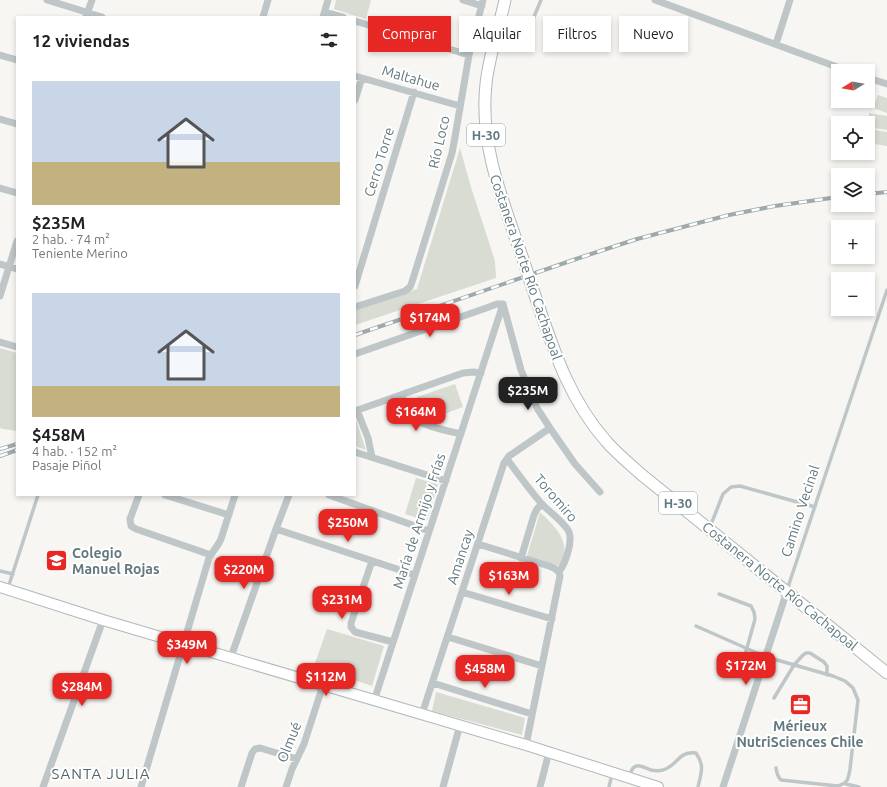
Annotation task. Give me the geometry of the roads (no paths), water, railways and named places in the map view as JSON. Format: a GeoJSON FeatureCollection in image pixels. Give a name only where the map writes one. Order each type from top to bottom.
{"type":"FeatureCollection","features":[{"type":"Feature","properties":{"kind":"main road","name":"Costanera Norte Río Cachapoal"},"geometry":{"type":"LineString","coordinates":[[506,2],[488,70],[484,96],[488,150],[497,184],[566,380],[596,428],[616,452],[887,673]]}},
{"type":"Feature","properties":{"kind":"main road"},"geometry":{"type":"LineString","coordinates":[[4,588],[103,620],[460,725],[658,787]]}},
{"type":"Feature","properties":{"kind":"street"},"geometry":{"type":"LineString","coordinates":[[47,0],[87,15],[92,0]]}},
{"type":"Feature","properties":{"kind":"street"},"geometry":{"type":"LineString","coordinates":[[263,16],[268,0]]}},
{"type":"Feature","properties":{"kind":"street"},"geometry":{"type":"LineString","coordinates":[[328,0],[324,14],[337,16]]}},
{"type":"Feature","properties":{"kind":"street"},"geometry":{"type":"LineString","coordinates":[[463,0],[482,3]]}},
{"type":"Feature","properties":{"kind":"street"},"geometry":{"type":"LineString","coordinates":[[776,44],[790,0]]}},
{"type":"Feature","properties":{"kind":"street"},"geometry":{"type":"LineString","coordinates":[[660,1],[831,65]]}},
{"type":"Feature","properties":{"kind":"street","name":"Río Loco"},"geometry":{"type":"LineString","coordinates":[[356,307],[405,291],[410,287],[452,153],[469,54],[482,3]]}},
{"type":"Feature","properties":{"kind":"street"},"geometry":{"type":"LineString","coordinates":[[356,21],[469,54]]}},
{"type":"Feature","properties":{"kind":"street"},"geometry":{"type":"LineString","coordinates":[[0,55],[16,60]]}},
{"type":"Feature","properties":{"kind":"street"},"geometry":{"type":"LineString","coordinates":[[356,92],[358,77]]}},
{"type":"Feature","properties":{"kind":"street","name":"Maltahue"},"geometry":{"type":"LineString","coordinates":[[358,77],[460,106]]}},
{"type":"Feature","properties":{"kind":"street"},"geometry":{"type":"LineString","coordinates":[[875,80],[887,84]]}},
{"type":"Feature","properties":{"kind":"street","name":"Cerro Torre"},"geometry":{"type":"LineString","coordinates":[[356,283],[414,92]]}},
{"type":"Feature","properties":{"kind":"street"},"geometry":{"type":"LineString","coordinates":[[0,119],[16,124]]}},
{"type":"Feature","properties":{"kind":"street"},"geometry":{"type":"LineString","coordinates":[[0,188],[16,193]]}},
{"type":"Feature","properties":{"kind":"street"},"geometry":{"type":"LineString","coordinates":[[0,296],[16,244]]}},
{"type":"Feature","properties":{"kind":"street"},"geometry":{"type":"LineString","coordinates":[[0,264],[16,269]]}},
{"type":"Feature","properties":{"kind":"street"},"geometry":{"type":"LineString","coordinates":[[356,354],[497,304],[503,304],[521,370],[537,408],[575,464],[600,492]]}},
{"type":"Feature","properties":{"kind":"street","name":"María de Armijo y Frías"},"geometry":{"type":"LineString","coordinates":[[374,700],[503,304]]}},
{"type":"Feature","properties":{"kind":"street"},"geometry":{"type":"LineString","coordinates":[[0,342],[16,347]]}},
{"type":"Feature","properties":{"kind":"street"},"geometry":{"type":"LineString","coordinates":[[372,457],[368,438],[356,410],[463,374],[473,372],[481,373]]}},
{"type":"Feature","properties":{"kind":"street"},"geometry":{"type":"LineString","coordinates":[[402,394],[406,409],[411,416],[419,422],[461,434]]}},
{"type":"Feature","properties":{"kind":"street"},"geometry":{"type":"LineString","coordinates":[[507,459],[550,428]]}},
{"type":"Feature","properties":{"kind":"street"},"geometry":{"type":"LineString","coordinates":[[356,452],[446,481]]}},
{"type":"Feature","properties":{"kind":"street","name":"Toromiro"},"geometry":{"type":"LineString","coordinates":[[507,459],[542,504],[565,526],[569,532],[570,540],[563,566],[558,572],[560,576],[526,745]]}},
{"type":"Feature","properties":{"kind":"street","name":"Amancay"},"geometry":{"type":"LineString","coordinates":[[422,714],[503,467],[507,459]]}},
{"type":"Feature","properties":{"kind":"street"},"geometry":{"type":"LineString","coordinates":[[138,496],[130,520],[132,526],[136,529],[211,555]]}},
{"type":"Feature","properties":{"kind":"street"},"geometry":{"type":"LineString","coordinates":[[168,496],[229,515]]}},
{"type":"Feature","properties":{"kind":"street"},"geometry":{"type":"LineString","coordinates":[[141,787],[183,643],[211,555],[219,544],[235,496]]}},
{"type":"Feature","properties":{"kind":"street"},"geometry":{"type":"LineString","coordinates":[[231,657],[289,496]]}},
{"type":"Feature","properties":{"kind":"street"},"geometry":{"type":"LineString","coordinates":[[332,496],[429,531]]}},
{"type":"Feature","properties":{"kind":"street"},"geometry":{"type":"LineString","coordinates":[[521,558],[534,514],[542,504]]}},
{"type":"Feature","properties":{"kind":"street"},"geometry":{"type":"LineString","coordinates":[[276,529],[415,575]]}},
{"type":"Feature","properties":{"kind":"street"},"geometry":{"type":"LineString","coordinates":[[478,544],[549,566],[558,572]]}},
{"type":"Feature","properties":{"kind":"street"},"geometry":{"type":"LineString","coordinates":[[372,561],[351,623],[351,627],[355,632],[393,642]]}},
{"type":"Feature","properties":{"kind":"street","name":"Camino Vecinal"},"geometry":{"type":"LineString","coordinates":[[723,787],[787,591]]}},
{"type":"Feature","properties":{"kind":"street"},"geometry":{"type":"LineString","coordinates":[[462,592],[552,619]]}},
{"type":"Feature","properties":{"kind":"street"},"geometry":{"type":"LineString","coordinates":[[43,787],[103,620]]}},
{"type":"Feature","properties":{"kind":"street"},"geometry":{"type":"LineString","coordinates":[[448,637],[542,666]]}},
{"type":"Feature","properties":{"kind":"street"},"geometry":{"type":"LineString","coordinates":[[433,683],[532,714]]}},
{"type":"Feature","properties":{"kind":"street","name":"Olmué"},"geometry":{"type":"LineString","coordinates":[[286,787],[307,733],[323,684]]}},
{"type":"Feature","properties":{"kind":"street"},"geometry":{"type":"LineString","coordinates":[[443,787],[460,725]]}},
{"type":"Feature","properties":{"kind":"street"},"geometry":{"type":"LineString","coordinates":[[241,787],[252,753],[255,749],[260,748],[297,759]]}},
{"type":"Feature","properties":{"kind":"street"},"geometry":{"type":"LineString","coordinates":[[540,787],[549,752]]}},
{"type":"Feature","properties":{"kind":"lane"},"geometry":{"type":"LineString","coordinates":[[534,16],[541,0]]}},
{"type":"Feature","properties":{"kind":"lane","name":"Camino Vecinal"},"geometry":{"type":"LineString","coordinates":[[787,591],[887,290]]}},
{"type":"Feature","properties":{"kind":"lane"},"geometry":{"type":"LineString","coordinates":[[709,529],[723,494],[731,487],[740,486],[815,507]]}},
{"type":"Feature","properties":{"kind":"lane"},"geometry":{"type":"LineString","coordinates":[[4,588],[13,574],[38,496]]}},
{"type":"Feature","properties":{"kind":"lane"},"geometry":{"type":"LineString","coordinates":[[0,571],[13,574]]}},
{"type":"Feature","properties":{"kind":"lane"},"geometry":{"type":"LineString","coordinates":[[719,594],[751,606],[754,612],[755,619],[740,673]]}},
{"type":"Feature","properties":{"kind":"lane"},"geometry":{"type":"LineString","coordinates":[[696,626],[766,656],[844,681],[853,688],[858,700],[850,769],[846,784]]}},
{"type":"Feature","properties":{"kind":"lane"},"geometry":{"type":"LineString","coordinates":[[774,698],[794,665],[803,654],[810,653],[824,662],[826,664],[827,675]]}},
{"type":"Feature","properties":{"kind":"lane"},"geometry":{"type":"LineString","coordinates":[[629,777],[636,766],[658,771],[665,770],[688,752],[696,754],[700,760],[702,768],[698,787]]}},
{"type":"Feature","properties":{"kind":"lane"},"geometry":{"type":"LineString","coordinates":[[776,768],[778,778],[781,780],[814,785],[838,786],[846,784],[859,787]]}},
{"type":"Feature","properties":{"kind":"lane"},"geometry":{"type":"LineString","coordinates":[[609,787],[612,772]]}},
{"type":"Feature","properties":{"kind":"railway"},"geometry":{"type":"LineString","coordinates":[[875,193],[887,192]]}},
{"type":"Feature","properties":{"kind":"railway"},"geometry":{"type":"LineString","coordinates":[[356,335],[637,239],[729,215],[775,206],[831,198]]}},
{"type":"Feature","properties":{"kind":"railway"},"geometry":{"type":"LineString","coordinates":[[0,449],[16,444]]}},
{"type":"Feature","properties":{"kind":"railway"},"geometry":{"type":"LineString","coordinates":[[0,456],[16,450]]}},
{"type":"Feature","properties":{"kind":"place","name":"Colegio Manuel Rojas"},"geometry":{"type":"Point","coordinates":[57,561]}},
{"type":"Feature","properties":{"kind":"place","name":"Mérieux NutriSciences Chile"},"geometry":{"type":"Point","coordinates":[800,704]}},
{"type":"Feature","properties":{"kind":"district","name":"SANTA JULIA"},"geometry":{"type":"Point","coordinates":[101,773]}}]}
